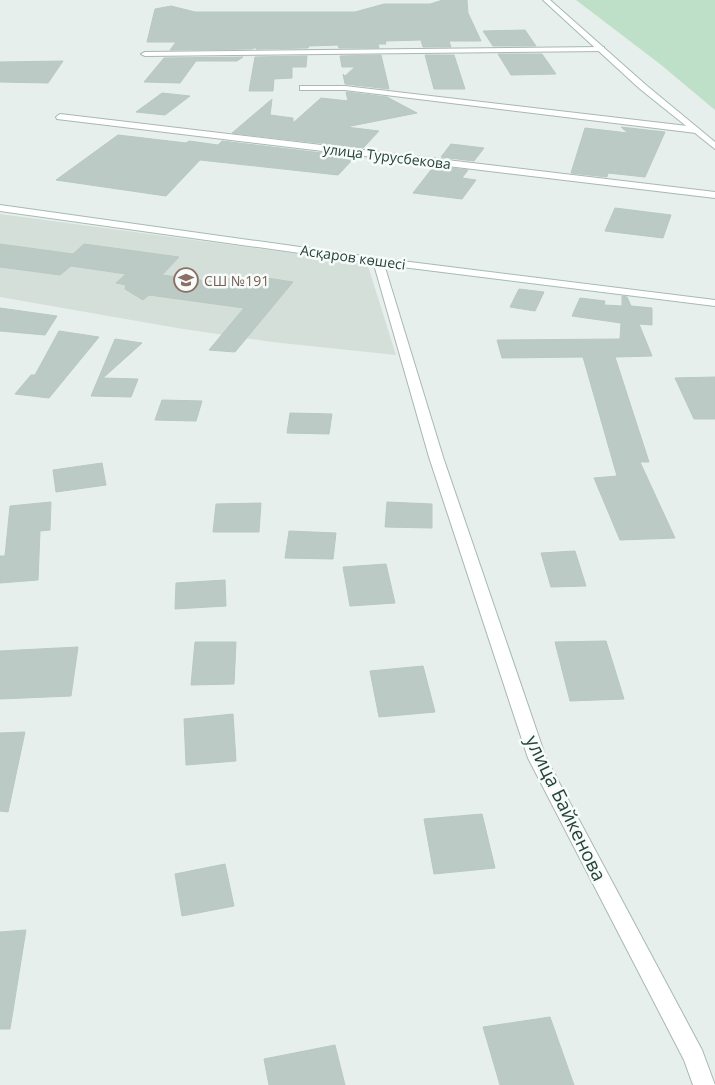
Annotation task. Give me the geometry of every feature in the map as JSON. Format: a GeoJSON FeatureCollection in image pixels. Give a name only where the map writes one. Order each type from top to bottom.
{"type":"FeatureCollection","features":[{"type":"Feature","properties":{"kind":"street"},"geometry":{"type":"LineString","coordinates":[[546,0],[643,88],[715,146]]}},
{"type":"Feature","properties":{"kind":"street"},"geometry":{"type":"LineString","coordinates":[[145,54],[601,48]]}},
{"type":"Feature","properties":{"kind":"street"},"geometry":{"type":"LineString","coordinates":[[303,88],[345,88],[696,130]]}},
{"type":"Feature","properties":{"kind":"street","name":"улица Турусбекова"},"geometry":{"type":"LineString","coordinates":[[60,117],[715,195]]}},
{"type":"Feature","properties":{"kind":"street","name":"Асқаров көшесі"},"geometry":{"type":"LineString","coordinates":[[0,208],[378,260],[712,302]]}},
{"type":"Feature","properties":{"kind":"street","name":"улица Байкенова"},"geometry":{"type":"LineString","coordinates":[[378,260],[420,404],[495,637],[537,758],[694,1057],[705,1085]]}},
{"type":"Feature","properties":{"kind":"shaded area","name":"СШ №191"},"geometry":{"type":"Polygon","coordinates":[[[0,214],[367,263],[396,355],[272,342],[177,328],[0,297],[0,214]]]}},
{"type":"Feature","properties":{"kind":"green space"},"geometry":{"type":"Polygon","coordinates":[[[576,0],[715,0],[715,110],[660,64],[576,0]]]}},
{"type":"Feature","properties":{"kind":"building"},"geometry":{"type":"Polygon","coordinates":[[[443,0],[467,0],[468,13],[481,41],[449,41],[451,47],[423,47],[421,40],[385,41],[386,44],[378,44],[379,48],[339,48],[338,45],[309,46],[308,48],[256,49],[256,47],[253,49],[170,50],[176,42],[147,42],[155,9],[171,6],[195,12],[355,12],[384,4],[430,4],[443,0]]]}},
{"type":"Feature","properties":{"kind":"building"},"geometry":{"type":"Polygon","coordinates":[[[525,30],[536,46],[493,46],[483,31],[525,30]]]}},
{"type":"Feature","properties":{"kind":"building"},"geometry":{"type":"Polygon","coordinates":[[[498,54],[542,54],[556,74],[511,75],[498,54]]]}},
{"type":"Feature","properties":{"kind":"building"},"geometry":{"type":"Polygon","coordinates":[[[381,55],[389,89],[345,84],[343,74],[345,76],[355,67],[342,67],[340,56],[381,55]]]}},
{"type":"Feature","properties":{"kind":"building"},"geometry":{"type":"Polygon","coordinates":[[[425,55],[454,55],[465,89],[434,89],[425,55]]]}},
{"type":"Feature","properties":{"kind":"building"},"geometry":{"type":"Polygon","coordinates":[[[307,56],[306,67],[292,67],[292,78],[274,79],[273,91],[249,91],[255,57],[307,56]]]}},
{"type":"Feature","properties":{"kind":"building"},"geometry":{"type":"Polygon","coordinates":[[[243,57],[237,61],[196,61],[180,83],[144,82],[164,58],[243,57]]]}},
{"type":"Feature","properties":{"kind":"building"},"geometry":{"type":"Polygon","coordinates":[[[63,61],[48,83],[0,82],[0,62],[63,61]]]}},
{"type":"Feature","properties":{"kind":"building"},"geometry":{"type":"Polygon","coordinates":[[[346,92],[387,97],[417,113],[346,127],[379,131],[363,148],[232,133],[272,99],[270,115],[293,118],[293,123],[321,98],[348,101],[346,92]]]}},
{"type":"Feature","properties":{"kind":"building"},"geometry":{"type":"Polygon","coordinates":[[[162,93],[190,96],[165,115],[136,112],[162,93]]]}},
{"type":"Feature","properties":{"kind":"building"},"geometry":{"type":"Polygon","coordinates":[[[621,127],[665,132],[645,177],[608,173],[607,177],[571,173],[585,128],[628,133],[621,127]]]}},
{"type":"Feature","properties":{"kind":"building"},"geometry":{"type":"Polygon","coordinates":[[[118,135],[218,145],[222,141],[355,157],[338,175],[200,160],[166,196],[56,180],[118,135]]]}},
{"type":"Feature","properties":{"kind":"building"},"geometry":{"type":"Polygon","coordinates":[[[451,144],[484,148],[474,161],[441,157],[451,144]]]}},
{"type":"Feature","properties":{"kind":"building"},"geometry":{"type":"Polygon","coordinates":[[[434,166],[468,170],[462,178],[476,180],[462,199],[413,193],[434,166]]]}},
{"type":"Feature","properties":{"kind":"building"},"geometry":{"type":"Polygon","coordinates":[[[615,208],[671,215],[663,238],[605,231],[615,208]]]}},
{"type":"Feature","properties":{"kind":"building","name":"СШ №191"},"geometry":{"type":"Polygon","coordinates":[[[0,244],[73,254],[84,244],[179,257],[162,275],[222,283],[226,278],[262,284],[267,278],[293,282],[235,352],[209,350],[244,308],[149,295],[143,300],[125,289],[126,285],[116,283],[126,274],[71,266],[60,275],[0,267],[0,244]]]}},
{"type":"Feature","properties":{"kind":"building"},"geometry":{"type":"Polygon","coordinates":[[[519,289],[544,292],[535,311],[510,307],[519,289]]]}},
{"type":"Feature","properties":{"kind":"building"},"geometry":{"type":"Polygon","coordinates":[[[622,296],[627,297],[631,306],[652,308],[652,325],[639,324],[652,356],[615,357],[649,462],[640,462],[675,538],[620,540],[594,478],[617,476],[583,357],[502,358],[497,340],[620,339],[621,323],[572,316],[580,298],[605,301],[604,305],[622,306],[622,296]]]}},
{"type":"Feature","properties":{"kind":"building"},"geometry":{"type":"Polygon","coordinates":[[[0,308],[57,316],[45,335],[0,331],[0,308]]]}},
{"type":"Feature","properties":{"kind":"building"},"geometry":{"type":"Polygon","coordinates":[[[59,331],[99,337],[49,398],[15,394],[31,375],[35,375],[59,331]]]}},
{"type":"Feature","properties":{"kind":"building"},"geometry":{"type":"Polygon","coordinates":[[[115,339],[142,343],[103,378],[138,379],[131,397],[91,396],[115,339]]]}},
{"type":"Feature","properties":{"kind":"building"},"geometry":{"type":"Polygon","coordinates":[[[715,377],[715,419],[694,419],[675,378],[715,377]]]}},
{"type":"Feature","properties":{"kind":"building"},"geometry":{"type":"Polygon","coordinates":[[[162,400],[202,401],[196,421],[155,420],[162,400]]]}},
{"type":"Feature","properties":{"kind":"building"},"geometry":{"type":"Polygon","coordinates":[[[290,413],[332,414],[329,434],[287,433],[290,413]]]}},
{"type":"Feature","properties":{"kind":"building"},"geometry":{"type":"Polygon","coordinates":[[[102,463],[106,485],[56,492],[53,470],[102,463]]]}},
{"type":"Feature","properties":{"kind":"building"},"geometry":{"type":"Polygon","coordinates":[[[51,502],[50,530],[40,531],[38,580],[0,583],[0,556],[5,556],[10,506],[51,502]]]}},
{"type":"Feature","properties":{"kind":"building"},"geometry":{"type":"Polygon","coordinates":[[[387,502],[432,504],[432,528],[385,527],[387,502]]]}},
{"type":"Feature","properties":{"kind":"building"},"geometry":{"type":"Polygon","coordinates":[[[261,503],[259,532],[213,532],[216,504],[261,503]]]}},
{"type":"Feature","properties":{"kind":"building"},"geometry":{"type":"Polygon","coordinates":[[[289,531],[336,533],[333,559],[285,558],[289,531]]]}},
{"type":"Feature","properties":{"kind":"building"},"geometry":{"type":"Polygon","coordinates":[[[575,551],[586,586],[551,587],[541,553],[575,551]]]}},
{"type":"Feature","properties":{"kind":"building"},"geometry":{"type":"Polygon","coordinates":[[[386,564],[395,603],[350,606],[343,567],[386,564]]]}},
{"type":"Feature","properties":{"kind":"building"},"geometry":{"type":"Polygon","coordinates":[[[225,580],[226,606],[175,609],[176,583],[225,580]]]}},
{"type":"Feature","properties":{"kind":"building"},"geometry":{"type":"Polygon","coordinates":[[[606,641],[624,699],[570,701],[555,642],[606,641]]]}},
{"type":"Feature","properties":{"kind":"building"},"geometry":{"type":"Polygon","coordinates":[[[195,642],[236,642],[234,684],[191,685],[195,642]]]}},
{"type":"Feature","properties":{"kind":"building"},"geometry":{"type":"Polygon","coordinates":[[[78,647],[71,696],[0,699],[0,651],[78,647]]]}},
{"type":"Feature","properties":{"kind":"building"},"geometry":{"type":"Polygon","coordinates":[[[423,666],[435,712],[379,717],[370,671],[423,666]]]}},
{"type":"Feature","properties":{"kind":"building"},"geometry":{"type":"Polygon","coordinates":[[[233,714],[236,761],[186,765],[184,719],[233,714]]]}},
{"type":"Feature","properties":{"kind":"building"},"geometry":{"type":"Polygon","coordinates":[[[25,732],[8,812],[0,811],[0,733],[25,732]]]}},
{"type":"Feature","properties":{"kind":"building"},"geometry":{"type":"Polygon","coordinates":[[[482,814],[495,868],[434,874],[424,819],[482,814]]]}},
{"type":"Feature","properties":{"kind":"building"},"geometry":{"type":"Polygon","coordinates":[[[225,864],[234,906],[182,916],[175,874],[225,864]]]}},
{"type":"Feature","properties":{"kind":"building"},"geometry":{"type":"Polygon","coordinates":[[[26,930],[10,1029],[0,1029],[0,932],[26,930]]]}},
{"type":"Feature","properties":{"kind":"building"},"geometry":{"type":"Polygon","coordinates":[[[550,1017],[574,1085],[500,1085],[483,1027],[550,1017]]]}},
{"type":"Feature","properties":{"kind":"building"},"geometry":{"type":"Polygon","coordinates":[[[335,1045],[345,1085],[269,1085],[264,1059],[335,1045]]]}},
{"type":"Feature","properties":{"kind":"place","name":"СШ №191"},"geometry":{"type":"Point","coordinates":[186,280]}}]}
